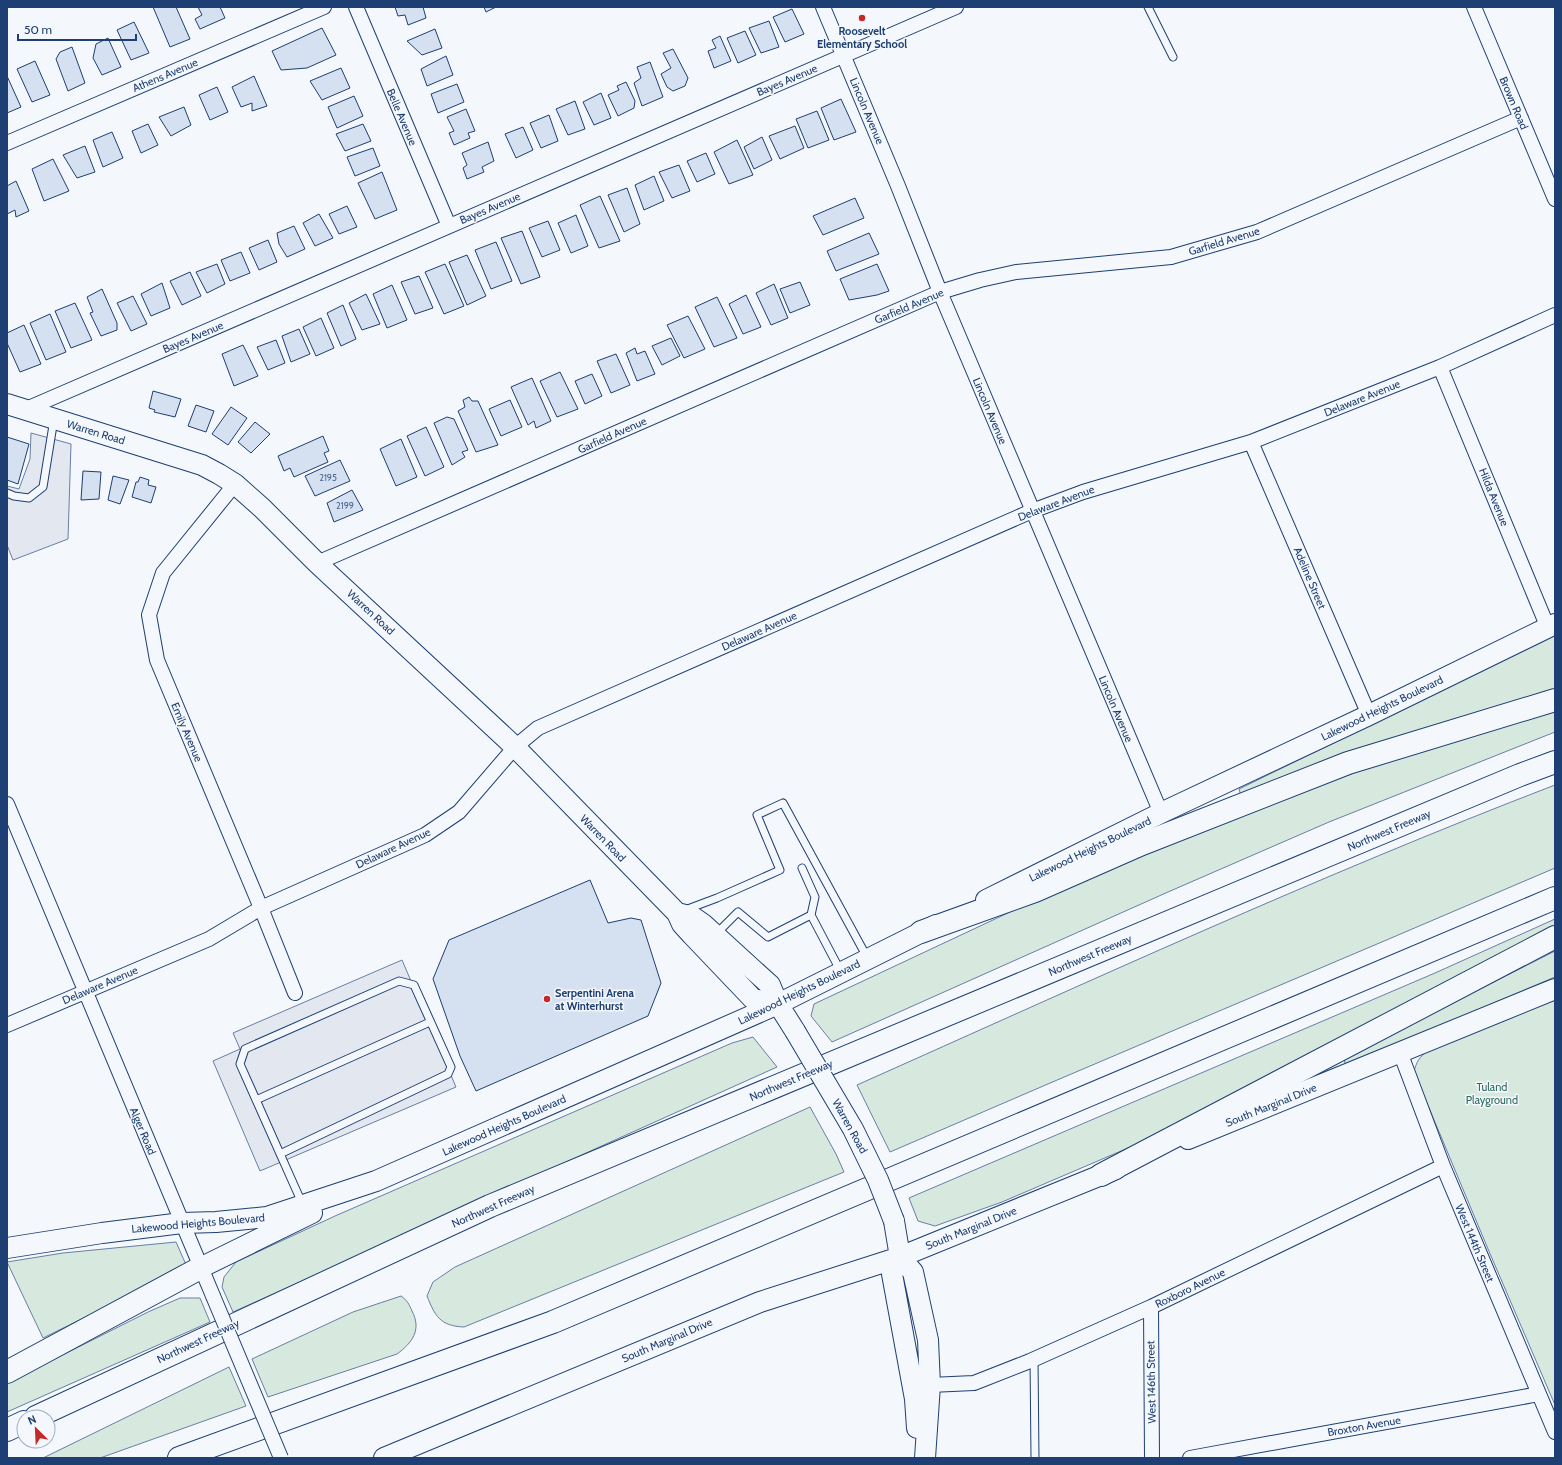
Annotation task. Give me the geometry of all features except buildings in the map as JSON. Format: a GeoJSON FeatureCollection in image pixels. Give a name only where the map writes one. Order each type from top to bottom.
{"type":"FeatureCollection","features":[{"type":"Feature","properties":{"kind":"highway"},"geometry":{"type":"LineString","coordinates":[[921,932],[1035,891],[1142,844],[1348,763],[1555,700]]}},
{"type":"Feature","properties":{"kind":"highway","name":"Northwest Freeway"},"geometry":{"type":"LineString","coordinates":[[53,1409],[490,1206],[1505,781],[1555,762]]}},
{"type":"Feature","properties":{"kind":"highway"},"geometry":{"type":"LineString","coordinates":[[179,1458],[553,1322],[1555,898]]}},
{"type":"Feature","properties":{"kind":"highway"},"geometry":{"type":"LineString","coordinates":[[1101,1175],[1555,937]]}},
{"type":"Feature","properties":{"kind":"highway"},"geometry":{"type":"LineString","coordinates":[[7,1372],[202,1267]]}},
{"type":"Feature","properties":{"kind":"main road","name":"Warren Road"},"geometry":{"type":"LineString","coordinates":[[16,407],[202,465],[235,484],[262,508],[317,563],[515,747],[677,913],[682,924],[753,999],[778,1004]]}},
{"type":"Feature","properties":{"kind":"main road","name":"Lakewood Heights Boulevard"},"geometry":{"type":"LineString","coordinates":[[7,1248],[102,1233],[182,1223],[216,1222],[267,1217],[376,1181],[778,1004],[1161,813],[1369,715],[1551,626]]}},
{"type":"Feature","properties":{"kind":"main road","name":"Warren Road"},"geometry":{"type":"LineString","coordinates":[[677,913],[693,916],[770,985],[778,1004],[853,1129],[878,1180],[894,1222],[900,1257]]}},
{"type":"Feature","properties":{"kind":"main road","name":"South Marginal Drive"},"geometry":{"type":"LineString","coordinates":[[384,1458],[760,1302],[900,1257],[1555,989]]}},
{"type":"Feature","properties":{"kind":"main road"},"geometry":{"type":"LineString","coordinates":[[202,1267],[376,1181]]}},
{"type":"Feature","properties":{"kind":"main road"},"geometry":{"type":"LineString","coordinates":[[900,1257],[913,1272],[928,1340],[930,1385],[926,1457],[918,1444],[915,1399],[892,1274],[900,1257]]}},
{"type":"Feature","properties":{"kind":"street","name":"Athens Avenue"},"geometry":{"type":"LineString","coordinates":[[7,143],[324,7]]}},
{"type":"Feature","properties":{"kind":"street","name":"Belle Avenue"},"geometry":{"type":"LineString","coordinates":[[356,7],[449,226]]}},
{"type":"Feature","properties":{"kind":"street","name":"Lincoln Avenue"},"geometry":{"type":"LineString","coordinates":[[823,7],[898,186],[940,292],[1161,813]]}},
{"type":"Feature","properties":{"kind":"street","name":"Bayes Avenue"},"geometry":{"type":"LineString","coordinates":[[16,407],[449,226],[956,7]]}},
{"type":"Feature","properties":{"kind":"street","name":"Brown Road"},"geometry":{"type":"LineString","coordinates":[[1474,7],[1555,199]]}},
{"type":"Feature","properties":{"kind":"street","name":"Garfield Avenue"},"geometry":{"type":"LineString","coordinates":[[317,563],[940,292],[980,280],[1016,272],[1171,257],[1257,232],[1521,118]]}},
{"type":"Feature","properties":{"kind":"street","name":"Delaware Avenue"},"geometry":{"type":"LineString","coordinates":[[7,1025],[209,939],[261,908],[425,835],[459,812],[515,747],[538,728],[1032,511],[1083,492],[1251,442],[1440,367],[1555,315]]}},
{"type":"Feature","properties":{"kind":"street","name":"Hilda Avenue"},"geometry":{"type":"LineString","coordinates":[[1440,367],[1551,626]]}},
{"type":"Feature","properties":{"kind":"street","name":"Adeline Street"},"geometry":{"type":"LineString","coordinates":[[1251,442],[1369,715]]}},
{"type":"Feature","properties":{"kind":"street","name":"Emily Avenue"},"geometry":{"type":"LineString","coordinates":[[235,484],[162,573],[149,615],[157,660],[295,993]]}},
{"type":"Feature","properties":{"kind":"street","name":"Alger Road"},"geometry":{"type":"LineString","coordinates":[[8,810],[182,1223],[202,1267],[281,1458]]}},
{"type":"Feature","properties":{"kind":"street","name":"West 144th Street"},"geometry":{"type":"LineString","coordinates":[[1400,1052],[1443,1166],[1555,1432]]}},
{"type":"Feature","properties":{"kind":"street","name":"Roxboro Avenue"},"geometry":{"type":"LineString","coordinates":[[930,1385],[974,1383],[1034,1359],[1151,1307],[1443,1166]]}},
{"type":"Feature","properties":{"kind":"street","name":"West 146th Street"},"geometry":{"type":"LineString","coordinates":[[1151,1307],[1152,1458]]}},
{"type":"Feature","properties":{"kind":"street","name":"Broxton Avenue"},"geometry":{"type":"LineString","coordinates":[[1190,1458],[1539,1394]]}},
{"type":"Feature","properties":{"kind":"lane"},"geometry":{"type":"LineString","coordinates":[[1148,7],[1173,57]]}},
{"type":"Feature","properties":{"kind":"lane"},"geometry":{"type":"LineString","coordinates":[[7,493],[14,496],[29,498],[42,487],[54,419]]}},
{"type":"Feature","properties":{"kind":"lane"},"geometry":{"type":"LineString","coordinates":[[677,913],[717,898],[780,870],[757,815],[783,804],[868,959]]}},
{"type":"Feature","properties":{"kind":"lane"},"geometry":{"type":"LineString","coordinates":[[802,868],[815,897],[811,915],[841,972]]}},
{"type":"Feature","properties":{"kind":"lane"},"geometry":{"type":"LineString","coordinates":[[715,935],[738,912],[768,936],[811,915]]}},
{"type":"Feature","properties":{"kind":"lane"},"geometry":{"type":"LineString","coordinates":[[280,1154],[448,1074],[452,1067],[414,985],[399,981],[245,1049],[240,1064],[280,1154],[303,1205]]}},
{"type":"Feature","properties":{"kind":"lane"},"geometry":{"type":"LineString","coordinates":[[256,1100],[430,1022]]}},
{"type":"Feature","properties":{"kind":"lane"},"geometry":{"type":"LineString","coordinates":[[1034,1359],[1035,1458]]}},
{"type":"Feature","properties":{"kind":"green space"},"geometry":{"type":"Polygon","coordinates":[[[1555,635],[1555,693],[1241,796],[1239,789],[1555,635]]]}},
{"type":"Feature","properties":{"kind":"green space"},"geometry":{"type":"Polygon","coordinates":[[[1555,710],[1555,732],[1329,822],[832,1042],[811,1016],[814,1004],[1010,912],[1213,823],[1430,746],[1555,710]]]}},
{"type":"Feature","properties":{"kind":"green space"},"geometry":{"type":"Polygon","coordinates":[[[1555,785],[1555,868],[890,1152],[857,1085],[1204,930],[1378,856],[1555,785]]]}},
{"type":"Feature","properties":{"kind":"green space"},"geometry":{"type":"Polygon","coordinates":[[[1555,919],[1555,929],[1156,1136],[1002,1202],[935,1226],[918,1221],[909,1198],[1435,973],[1555,919]]]}},
{"type":"Feature","properties":{"kind":"green space"},"geometry":{"type":"Polygon","coordinates":[[[1555,951],[1555,977],[1346,1065],[1343,1058],[1555,951]]]}},
{"type":"Feature","properties":{"kind":"green space","name":"Tuland Playground"},"geometry":{"type":"Polygon","coordinates":[[[1555,997],[1555,1405],[1414,1072],[1422,1055],[1427,1051],[1555,997]]]}},
{"type":"Feature","properties":{"kind":"green space"},"geometry":{"type":"Polygon","coordinates":[[[753,1037],[777,1067],[233,1312],[222,1287],[224,1277],[236,1262],[335,1216],[732,1043],[753,1037]]]}},
{"type":"Feature","properties":{"kind":"green space"},"geometry":{"type":"Polygon","coordinates":[[[810,1107],[836,1154],[844,1172],[464,1327],[449,1325],[440,1319],[433,1309],[427,1296],[433,1282],[455,1267],[810,1107]]]}},
{"type":"Feature","properties":{"kind":"green space"},"geometry":{"type":"Polygon","coordinates":[[[176,1242],[187,1267],[43,1338],[7,1262],[63,1253],[176,1242]]]}},
{"type":"Feature","properties":{"kind":"green space"},"geometry":{"type":"Polygon","coordinates":[[[401,1296],[408,1302],[412,1311],[415,1318],[416,1330],[411,1341],[397,1354],[268,1397],[252,1359],[353,1312],[401,1296]]]}},
{"type":"Feature","properties":{"kind":"green space"},"geometry":{"type":"Polygon","coordinates":[[[180,1298],[200,1298],[210,1322],[7,1412],[7,1383],[148,1312],[180,1298]]]}},
{"type":"Feature","properties":{"kind":"green space"},"geometry":{"type":"Polygon","coordinates":[[[229,1367],[246,1406],[100,1458],[43,1458],[229,1367]]]}},
{"type":"Feature","properties":{"kind":"shaded area"},"geometry":{"type":"Polygon","coordinates":[[[31,433],[71,444],[68,539],[13,560],[7,545],[7,486],[19,489],[30,459],[31,433]]]}},
{"type":"Feature","properties":{"kind":"shaded area"},"geometry":{"type":"Polygon","coordinates":[[[402,960],[456,1087],[260,1171],[213,1061],[240,1049],[233,1033],[402,960]]]}},
{"type":"Feature","properties":{"kind":"place","name":"Roosevelt Elementary School"},"geometry":{"type":"Point","coordinates":[862,18]}},
{"type":"Feature","properties":{"kind":"place","name":"Serpentini Arena at Winterhurst"},"geometry":{"type":"Point","coordinates":[547,999]}}]}
